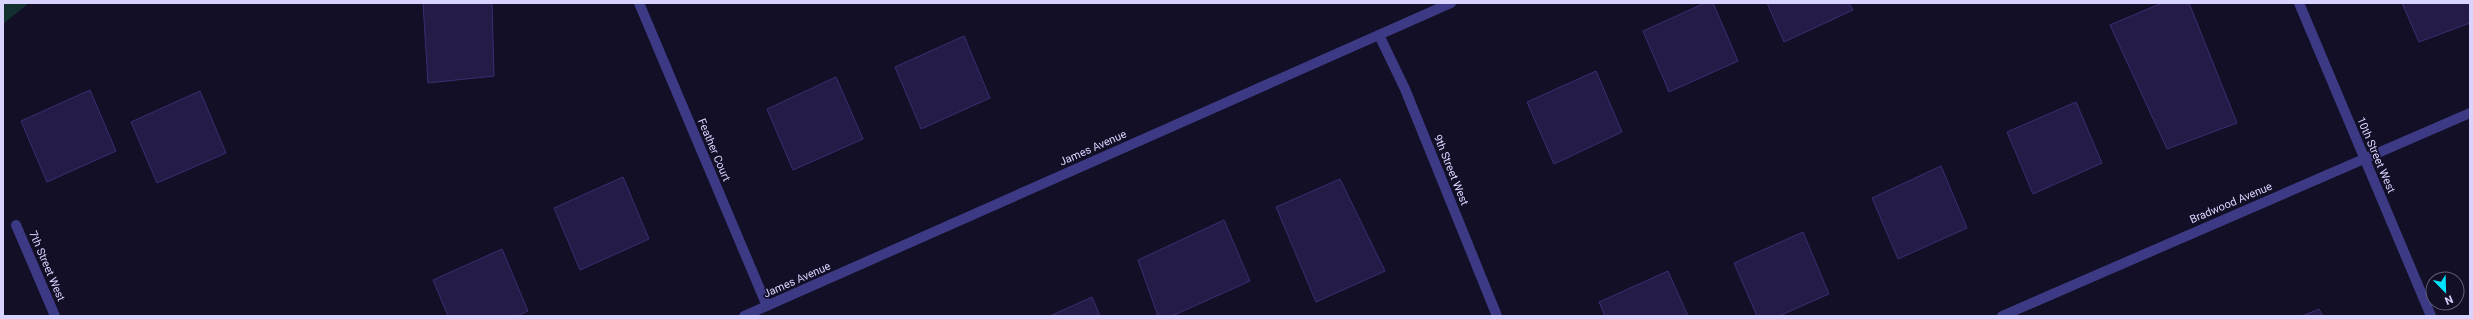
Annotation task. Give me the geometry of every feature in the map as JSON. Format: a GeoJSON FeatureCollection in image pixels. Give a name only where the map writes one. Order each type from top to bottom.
{"type":"FeatureCollection","features":[{"type":"Feature","properties":{"kind":"street","name":"Feather Court"},"geometry":{"type":"LineString","coordinates":[[640,3],[767,306]]}},
{"type":"Feature","properties":{"kind":"street","name":"James Avenue"},"geometry":{"type":"LineString","coordinates":[[744,316],[1451,3]]}},
{"type":"Feature","properties":{"kind":"street","name":"10th Street West"},"geometry":{"type":"LineString","coordinates":[[2299,3],[2431,316]]}},
{"type":"Feature","properties":{"kind":"street","name":"9th Street West"},"geometry":{"type":"LineString","coordinates":[[1379,35],[1405,88],[1497,316]]}},
{"type":"Feature","properties":{"kind":"street","name":"Bradwood Avenue"},"geometry":{"type":"LineString","coordinates":[[2002,316],[2470,113]]}},
{"type":"Feature","properties":{"kind":"street","name":"7th Street West"},"geometry":{"type":"LineString","coordinates":[[16,225],[55,316]]}},
{"type":"Feature","properties":{"kind":"green space"},"geometry":{"type":"Polygon","coordinates":[[[3,3],[29,3],[3,24],[3,3]]]}},
{"type":"Feature","properties":{"kind":"building"},"geometry":{"type":"Polygon","coordinates":[[[423,3],[492,3],[494,76],[428,83],[423,3]]]}},
{"type":"Feature","properties":{"kind":"building"},"geometry":{"type":"Polygon","coordinates":[[[1705,3],[1713,3],[1738,61],[1669,92],[1643,31],[1705,3]]]}},
{"type":"Feature","properties":{"kind":"building"},"geometry":{"type":"Polygon","coordinates":[[[1767,3],[1849,3],[1853,10],[1784,42],[1767,3]]]}},
{"type":"Feature","properties":{"kind":"building"},"geometry":{"type":"Polygon","coordinates":[[[2162,3],[2189,3],[2237,123],[2167,149],[2110,25],[2162,3]]]}},
{"type":"Feature","properties":{"kind":"building"},"geometry":{"type":"Polygon","coordinates":[[[2402,3],[2470,3],[2470,23],[2419,42],[2402,3]]]}},
{"type":"Feature","properties":{"kind":"building"},"geometry":{"type":"Polygon","coordinates":[[[964,36],[990,98],[921,129],[895,67],[964,36]]]}},
{"type":"Feature","properties":{"kind":"building"},"geometry":{"type":"Polygon","coordinates":[[[1596,71],[1622,132],[1554,164],[1527,102],[1596,71]]]}},
{"type":"Feature","properties":{"kind":"building"},"geometry":{"type":"Polygon","coordinates":[[[836,77],[863,139],[793,170],[767,109],[836,77]]]}},
{"type":"Feature","properties":{"kind":"building"},"geometry":{"type":"Polygon","coordinates":[[[90,90],[116,151],[47,182],[21,121],[90,90]]]}},
{"type":"Feature","properties":{"kind":"building"},"geometry":{"type":"Polygon","coordinates":[[[200,91],[226,153],[157,183],[131,122],[200,91]]]}},
{"type":"Feature","properties":{"kind":"building"},"geometry":{"type":"Polygon","coordinates":[[[2076,102],[2102,163],[2033,194],[2007,132],[2076,102]]]}},
{"type":"Feature","properties":{"kind":"building"},"geometry":{"type":"Polygon","coordinates":[[[1941,166],[1967,228],[1898,259],[1872,198],[1941,166]]]}},
{"type":"Feature","properties":{"kind":"building"},"geometry":{"type":"Polygon","coordinates":[[[623,177],[649,239],[580,270],[554,208],[623,177]]]}},
{"type":"Feature","properties":{"kind":"building"},"geometry":{"type":"Polygon","coordinates":[[[1340,179],[1385,271],[1316,302],[1276,207],[1340,179]]]}},
{"type":"Feature","properties":{"kind":"building"},"geometry":{"type":"Polygon","coordinates":[[[1224,220],[1250,281],[1172,316],[1158,316],[1138,260],[1224,220]]]}},
{"type":"Feature","properties":{"kind":"building"},"geometry":{"type":"Polygon","coordinates":[[[1803,232],[1829,294],[1779,316],[1757,316],[1734,263],[1803,232]]]}},
{"type":"Feature","properties":{"kind":"building"},"geometry":{"type":"Polygon","coordinates":[[[502,249],[528,311],[517,316],[448,316],[433,280],[502,249]]]}},
{"type":"Feature","properties":{"kind":"building"},"geometry":{"type":"Polygon","coordinates":[[[1668,271],[1688,316],[1605,316],[1599,302],[1668,271]]]}},
{"type":"Feature","properties":{"kind":"building"},"geometry":{"type":"Polygon","coordinates":[[[1092,297],[1100,316],[1050,316],[1092,297]]]}},
{"type":"Feature","properties":{"kind":"building"},"geometry":{"type":"Polygon","coordinates":[[[2319,309],[2323,316],[2302,316],[2319,309]]]}}]}
